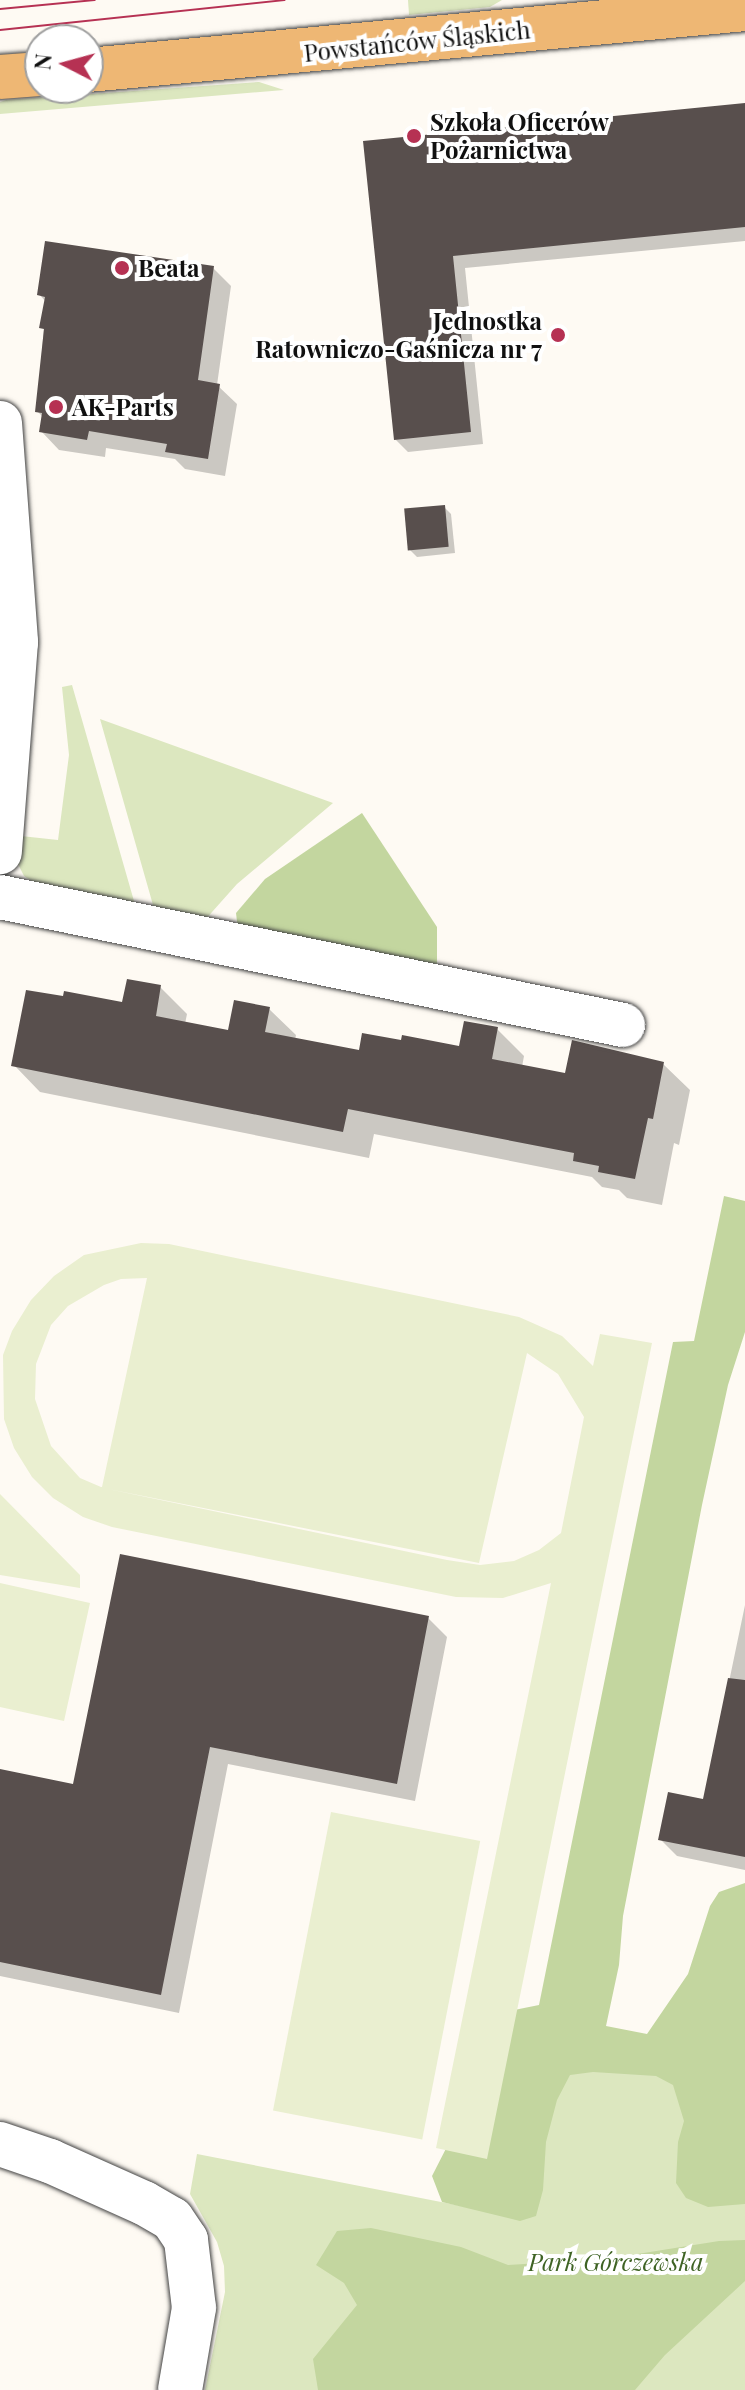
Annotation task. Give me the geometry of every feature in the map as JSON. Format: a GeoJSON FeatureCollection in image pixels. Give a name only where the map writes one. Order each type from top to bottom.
{"type":"FeatureCollection","features":[{"type":"Feature","properties":{"kind":"main road","name":"Powstańców Śląskich"},"geometry":{"type":"LineString","coordinates":[[104,69],[745,9]]}},
{"type":"Feature","properties":{"kind":"main road"},"geometry":{"type":"LineString","coordinates":[[0,77],[24,75]]}},
{"type":"Feature","properties":{"kind":"street"},"geometry":{"type":"LineString","coordinates":[[0,423],[16,642],[0,852]]}},
{"type":"Feature","properties":{"kind":"street"},"geometry":{"type":"LineString","coordinates":[[0,897],[623,1025]]}},
{"type":"Feature","properties":{"kind":"street"},"geometry":{"type":"LineString","coordinates":[[0,2144],[63,2167],[172,2219],[186,2240],[194,2308],[180,2390]]}},
{"type":"Feature","properties":{"kind":"green space"},"geometry":{"type":"Polygon","coordinates":[[[408,0],[502,0],[490,7],[409,15],[408,0]]]}},
{"type":"Feature","properties":{"kind":"green space"},"geometry":{"type":"Polygon","coordinates":[[[259,82],[284,90],[0,114],[0,102],[6,100],[24,99],[24,104],[104,104],[104,93],[259,82]]]}},
{"type":"Feature","properties":{"kind":"green space"},"geometry":{"type":"Polygon","coordinates":[[[72,685],[136,908],[39,886],[24,876],[15,858],[21,836],[58,840],[69,755],[62,687],[72,685]]]}},
{"type":"Feature","properties":{"kind":"green space"},"geometry":{"type":"Polygon","coordinates":[[[100,719],[333,803],[237,884],[204,921],[155,912],[100,719]]]}},
{"type":"Feature","properties":{"kind":"green space"},"geometry":{"type":"Polygon","coordinates":[[[362,813],[437,927],[437,964],[238,930],[236,913],[265,879],[362,813]]]}},
{"type":"Feature","properties":{"kind":"green space"},"geometry":{"type":"Polygon","coordinates":[[[724,1196],[745,1201],[745,1332],[728,1385],[702,1505],[623,1916],[619,1965],[606,2026],[647,2034],[688,1974],[710,1906],[719,1892],[745,1883],[745,2204],[708,2207],[686,2198],[676,2183],[678,2142],[684,2121],[673,2085],[656,2076],[593,2072],[570,2075],[557,2100],[546,2142],[543,2190],[536,2216],[520,2221],[442,2202],[432,2176],[457,2127],[504,2012],[539,2005],[673,1342],[694,1341],[724,1196]]]}},
{"type":"Feature","properties":{"kind":"green space"},"geometry":{"type":"Polygon","coordinates":[[[141,1243],[169,1244],[519,1317],[562,1336],[593,1366],[600,1334],[652,1343],[487,2159],[436,2148],[551,1583],[503,1598],[456,1597],[112,1527],[83,1517],[53,1498],[32,1477],[14,1448],[4,1419],[3,1355],[12,1331],[31,1300],[54,1276],[84,1255],[141,1243]],[[147,1278],[121,1279],[104,1285],[68,1306],[51,1325],[36,1364],[35,1399],[51,1446],[80,1478],[101,1487],[102,1487],[147,1278]],[[527,1353],[479,1563],[108,1489],[447,1560],[480,1565],[514,1561],[539,1550],[561,1533],[584,1417],[558,1374],[527,1353]]]}},
{"type":"Feature","properties":{"kind":"green space"},"geometry":{"type":"Polygon","coordinates":[[[0,1494],[80,1575],[80,1588],[0,1575],[0,1494]]]}},
{"type":"Feature","properties":{"kind":"green space"},"geometry":{"type":"Polygon","coordinates":[[[0,1583],[90,1603],[64,1721],[0,1707],[0,1583]]]}},
{"type":"Feature","properties":{"kind":"green space"},"geometry":{"type":"Polygon","coordinates":[[[331,1812],[480,1841],[422,2139],[273,2110],[331,1812]]]}},
{"type":"Feature","properties":{"kind":"green space","name":"Park Górczewska"},"geometry":{"type":"Polygon","coordinates":[[[539,2006],[606,2027],[745,2054],[745,2390],[205,2390],[225,2292],[224,2266],[217,2242],[190,2194],[197,2154],[497,2213],[539,2006]]]}},
{"type":"Feature","properties":{"kind":"green space"},"geometry":{"type":"Polygon","coordinates":[[[371,2228],[461,2247],[508,2265],[606,2259],[719,2241],[745,2240],[745,2281],[665,2355],[635,2390],[318,2390],[313,2359],[357,2305],[344,2283],[316,2265],[337,2231],[371,2228]]]}},
{"type":"Feature","properties":{"kind":"building"},"geometry":{"type":"Polygon","coordinates":[[[745,103],[745,227],[453,256],[471,432],[394,440],[363,141],[745,103]]]}},
{"type":"Feature","properties":{"kind":"building"},"geometry":{"type":"Polygon","coordinates":[[[45,241],[214,266],[198,380],[220,384],[208,459],[165,452],[167,444],[89,431],[87,440],[39,432],[42,413],[35,412],[44,329],[39,328],[45,297],[37,295],[45,241]]]}},
{"type":"Feature","properties":{"kind":"building"},"geometry":{"type":"Polygon","coordinates":[[[445,505],[449,547],[408,550],[404,509],[445,505]]]}},
{"type":"Feature","properties":{"kind":"building"},"geometry":{"type":"Polygon","coordinates":[[[127,979],[161,985],[156,1016],[228,1030],[234,1000],[270,1007],[265,1032],[359,1050],[362,1033],[401,1040],[402,1035],[459,1046],[464,1021],[498,1027],[492,1059],[565,1073],[572,1040],[664,1062],[653,1119],[648,1118],[635,1179],[598,1172],[599,1166],[573,1161],[574,1153],[348,1109],[343,1132],[11,1066],[26,990],[63,996],[64,991],[122,1002],[127,979]]]}},
{"type":"Feature","properties":{"kind":"building"},"geometry":{"type":"Polygon","coordinates":[[[120,1554],[429,1616],[397,1784],[210,1747],[161,1995],[0,1962],[0,1769],[73,1784],[120,1554]]]}},
{"type":"Feature","properties":{"kind":"building"},"geometry":{"type":"Polygon","coordinates":[[[728,1678],[745,1680],[745,1857],[658,1840],[668,1792],[703,1799],[728,1678]]]}},
{"type":"Feature","properties":{"kind":"tram line"},"geometry":{"type":"LineString","coordinates":[[0,9],[95,0]]}},
{"type":"Feature","properties":{"kind":"tram line"},"geometry":{"type":"LineString","coordinates":[[0,30],[284,0]]}},
{"type":"Feature","properties":{"kind":"place","name":"Szkoła Oficerów Pożarnictwa"},"geometry":{"type":"Point","coordinates":[414,136]}},
{"type":"Feature","properties":{"kind":"place","name":"Beata"},"geometry":{"type":"Point","coordinates":[122,268]}},
{"type":"Feature","properties":{"kind":"place","name":"Jednostka Ratowniczo-Gaśnicza nr 7"},"geometry":{"type":"Point","coordinates":[558,335]}},
{"type":"Feature","properties":{"kind":"place","name":"AK-Parts"},"geometry":{"type":"Point","coordinates":[56,407]}}]}
